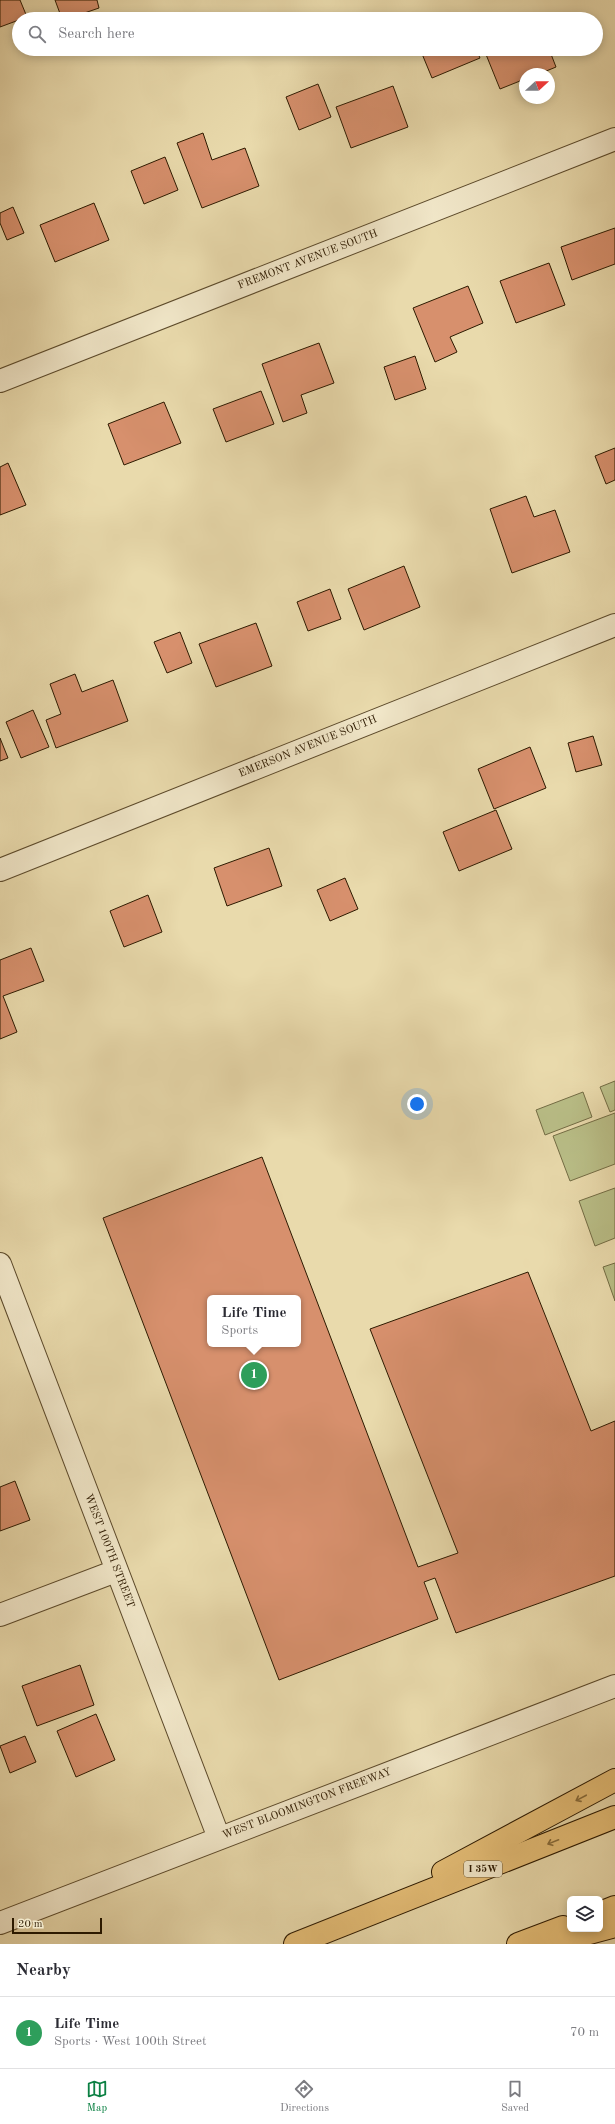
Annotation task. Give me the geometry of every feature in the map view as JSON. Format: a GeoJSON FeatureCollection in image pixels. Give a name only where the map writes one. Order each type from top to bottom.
{"type":"FeatureCollection","features":[{"type":"Feature","properties":{"kind":"highway"},"geometry":{"type":"LineString","coordinates":[[351,1922],[615,1780]]}},
{"type":"Feature","properties":{"kind":"highway","name":"I 35W"},"geometry":{"type":"LineString","coordinates":[[295,1944],[615,1817]]}},
{"type":"Feature","properties":{"kind":"highway"},"geometry":{"type":"LineString","coordinates":[[603,1912],[615,1907]]}},
{"type":"Feature","properties":{"kind":"highway"},"geometry":{"type":"LineString","coordinates":[[518,1944],[567,1925]]}},
{"type":"Feature","properties":{"kind":"highway"},"geometry":{"type":"LineString","coordinates":[[549,1944],[615,1926]]}},
{"type":"Feature","properties":{"kind":"street","name":"FREMONT AVENUE SOUTH"},"geometry":{"type":"LineString","coordinates":[[0,381],[615,139]]}},
{"type":"Feature","properties":{"kind":"street","name":"EMERSON AVENUE SOUTH"},"geometry":{"type":"LineString","coordinates":[[0,870],[615,625]]}},
{"type":"Feature","properties":{"kind":"street","name":"WEST 100TH STREET"},"geometry":{"type":"LineString","coordinates":[[0,1264],[219,1838]]}},
{"type":"Feature","properties":{"kind":"street"},"geometry":{"type":"LineString","coordinates":[[0,1615],[116,1571]]}},
{"type":"Feature","properties":{"kind":"street","name":"WEST BLOOMINGTON FREEWAY"},"geometry":{"type":"LineString","coordinates":[[0,1923],[615,1686]]}},
{"type":"Feature","properties":{"kind":"green space"},"geometry":{"type":"Polygon","coordinates":[[[615,1081],[615,1110],[610,1112],[600,1087],[615,1081]]]}},
{"type":"Feature","properties":{"kind":"green space"},"geometry":{"type":"Polygon","coordinates":[[[583,1092],[592,1117],[545,1135],[536,1110],[583,1092]]]}},
{"type":"Feature","properties":{"kind":"green space"},"geometry":{"type":"Polygon","coordinates":[[[615,1113],[615,1164],[570,1181],[553,1136],[615,1113]]]}},
{"type":"Feature","properties":{"kind":"green space"},"geometry":{"type":"Polygon","coordinates":[[[615,1188],[615,1238],[595,1246],[579,1201],[615,1188]]]}},
{"type":"Feature","properties":{"kind":"green space"},"geometry":{"type":"Polygon","coordinates":[[[615,1263],[615,1301],[603,1267],[615,1263]]]}},
{"type":"Feature","properties":{"kind":"building"},"geometry":{"type":"Polygon","coordinates":[[[0,0],[20,0],[25,12],[12,12],[12,23],[0,27],[0,0]]]}},
{"type":"Feature","properties":{"kind":"building"},"geometry":{"type":"Polygon","coordinates":[[[55,0],[97,0],[99,8],[87,12],[59,12],[55,0]]]}},
{"type":"Feature","properties":{"kind":"building"},"geometry":{"type":"Polygon","coordinates":[[[423,56],[479,56],[480,58],[432,78],[423,56]]]}},
{"type":"Feature","properties":{"kind":"building"},"geometry":{"type":"Polygon","coordinates":[[[487,56],[552,56],[556,67],[519,68],[519,81],[500,89],[487,56]]]}},
{"type":"Feature","properties":{"kind":"building"},"geometry":{"type":"Polygon","coordinates":[[[318,84],[331,117],[299,130],[286,97],[318,84]]]}},
{"type":"Feature","properties":{"kind":"building"},"geometry":{"type":"Polygon","coordinates":[[[393,86],[408,127],[351,148],[336,107],[393,86]]]}},
{"type":"Feature","properties":{"kind":"building"},"geometry":{"type":"Polygon","coordinates":[[[203,133],[212,160],[245,148],[259,186],[202,208],[177,143],[203,133]]]}},
{"type":"Feature","properties":{"kind":"building"},"geometry":{"type":"Polygon","coordinates":[[[165,157],[178,190],[144,204],[131,171],[165,157]]]}},
{"type":"Feature","properties":{"kind":"building"},"geometry":{"type":"Polygon","coordinates":[[[94,203],[109,240],[55,262],[40,225],[94,203]]]}},
{"type":"Feature","properties":{"kind":"building"},"geometry":{"type":"Polygon","coordinates":[[[13,207],[24,233],[7,240],[0,223],[0,213],[13,207]]]}},
{"type":"Feature","properties":{"kind":"building"},"geometry":{"type":"Polygon","coordinates":[[[615,228],[615,264],[572,280],[561,247],[615,228]]]}},
{"type":"Feature","properties":{"kind":"building"},"geometry":{"type":"Polygon","coordinates":[[[549,263],[565,305],[516,323],[500,281],[549,263]]]}},
{"type":"Feature","properties":{"kind":"building"},"geometry":{"type":"Polygon","coordinates":[[[468,286],[483,323],[450,337],[457,352],[435,362],[413,308],[468,286]]]}},
{"type":"Feature","properties":{"kind":"building"},"geometry":{"type":"Polygon","coordinates":[[[319,343],[334,383],[301,395],[307,413],[283,422],[262,364],[319,343]]]}},
{"type":"Feature","properties":{"kind":"building"},"geometry":{"type":"Polygon","coordinates":[[[415,356],[426,389],[395,400],[384,367],[415,356]]]}},
{"type":"Feature","properties":{"kind":"building"},"geometry":{"type":"Polygon","coordinates":[[[261,391],[274,424],[226,442],[213,409],[261,391]]]}},
{"type":"Feature","properties":{"kind":"building"},"geometry":{"type":"Polygon","coordinates":[[[164,402],[181,443],[124,465],[108,424],[164,402]]]}},
{"type":"Feature","properties":{"kind":"building"},"geometry":{"type":"Polygon","coordinates":[[[615,448],[615,480],[606,484],[595,456],[615,448]]]}},
{"type":"Feature","properties":{"kind":"building"},"geometry":{"type":"Polygon","coordinates":[[[8,463],[26,505],[0,515],[0,467],[8,463]]]}},
{"type":"Feature","properties":{"kind":"building"},"geometry":{"type":"Polygon","coordinates":[[[526,496],[534,517],[555,510],[570,552],[512,573],[490,509],[526,496]]]}},
{"type":"Feature","properties":{"kind":"building"},"geometry":{"type":"Polygon","coordinates":[[[404,566],[420,607],[364,630],[348,589],[404,566]]]}},
{"type":"Feature","properties":{"kind":"building"},"geometry":{"type":"Polygon","coordinates":[[[330,589],[341,619],[308,631],[297,602],[330,589]]]}},
{"type":"Feature","properties":{"kind":"building"},"geometry":{"type":"Polygon","coordinates":[[[256,623],[272,666],[216,687],[199,644],[256,623]]]}},
{"type":"Feature","properties":{"kind":"building"},"geometry":{"type":"Polygon","coordinates":[[[180,632],[192,663],[167,673],[154,642],[180,632]]]}},
{"type":"Feature","properties":{"kind":"building"},"geometry":{"type":"Polygon","coordinates":[[[75,674],[82,692],[113,680],[128,721],[56,748],[46,720],[61,714],[50,684],[75,674]]]}},
{"type":"Feature","properties":{"kind":"building"},"geometry":{"type":"Polygon","coordinates":[[[33,710],[49,747],[21,758],[6,722],[33,710]]]}},
{"type":"Feature","properties":{"kind":"building"},"geometry":{"type":"Polygon","coordinates":[[[593,736],[602,765],[576,772],[568,743],[593,736]]]}},
{"type":"Feature","properties":{"kind":"building"},"geometry":{"type":"Polygon","coordinates":[[[0,738],[8,758],[0,761],[0,738]]]}},
{"type":"Feature","properties":{"kind":"building"},"geometry":{"type":"Polygon","coordinates":[[[530,747],[546,788],[494,809],[478,769],[530,747]]]}},
{"type":"Feature","properties":{"kind":"building"},"geometry":{"type":"Polygon","coordinates":[[[496,810],[512,849],[459,871],[443,832],[496,810]]]}},
{"type":"Feature","properties":{"kind":"building"},"geometry":{"type":"Polygon","coordinates":[[[269,848],[282,886],[227,906],[214,868],[269,848]]]}},
{"type":"Feature","properties":{"kind":"building"},"geometry":{"type":"Polygon","coordinates":[[[345,878],[358,909],[330,921],[317,890],[345,878]]]}},
{"type":"Feature","properties":{"kind":"building"},"geometry":{"type":"Polygon","coordinates":[[[148,895],[162,932],[124,947],[110,911],[148,895]]]}},
{"type":"Feature","properties":{"kind":"building"},"geometry":{"type":"Polygon","coordinates":[[[31,948],[44,981],[3,996],[17,1032],[0,1039],[0,960],[31,948]]]}},
{"type":"Feature","properties":{"kind":"building"},"geometry":{"type":"Polygon","coordinates":[[[262,1157],[418,1567],[458,1553],[370,1329],[528,1272],[591,1431],[615,1421],[615,1576],[456,1633],[435,1578],[424,1582],[438,1619],[279,1680],[103,1218],[262,1157]]]}},
{"type":"Feature","properties":{"kind":"building"},"geometry":{"type":"Polygon","coordinates":[[[15,1481],[30,1520],[0,1531],[0,1487],[15,1481]]]}},
{"type":"Feature","properties":{"kind":"building"},"geometry":{"type":"Polygon","coordinates":[[[80,1665],[94,1705],[37,1726],[22,1686],[80,1665]]]}},
{"type":"Feature","properties":{"kind":"building"},"geometry":{"type":"Polygon","coordinates":[[[96,1714],[115,1760],[76,1777],[57,1731],[96,1714]]]}},
{"type":"Feature","properties":{"kind":"building"},"geometry":{"type":"Polygon","coordinates":[[[25,1736],[36,1762],[10,1773],[0,1746],[25,1736]]]}},
{"type":"Feature","properties":{"kind":"place","name":"Life Time"},"geometry":{"type":"Point","coordinates":[254,1375]}}]}
